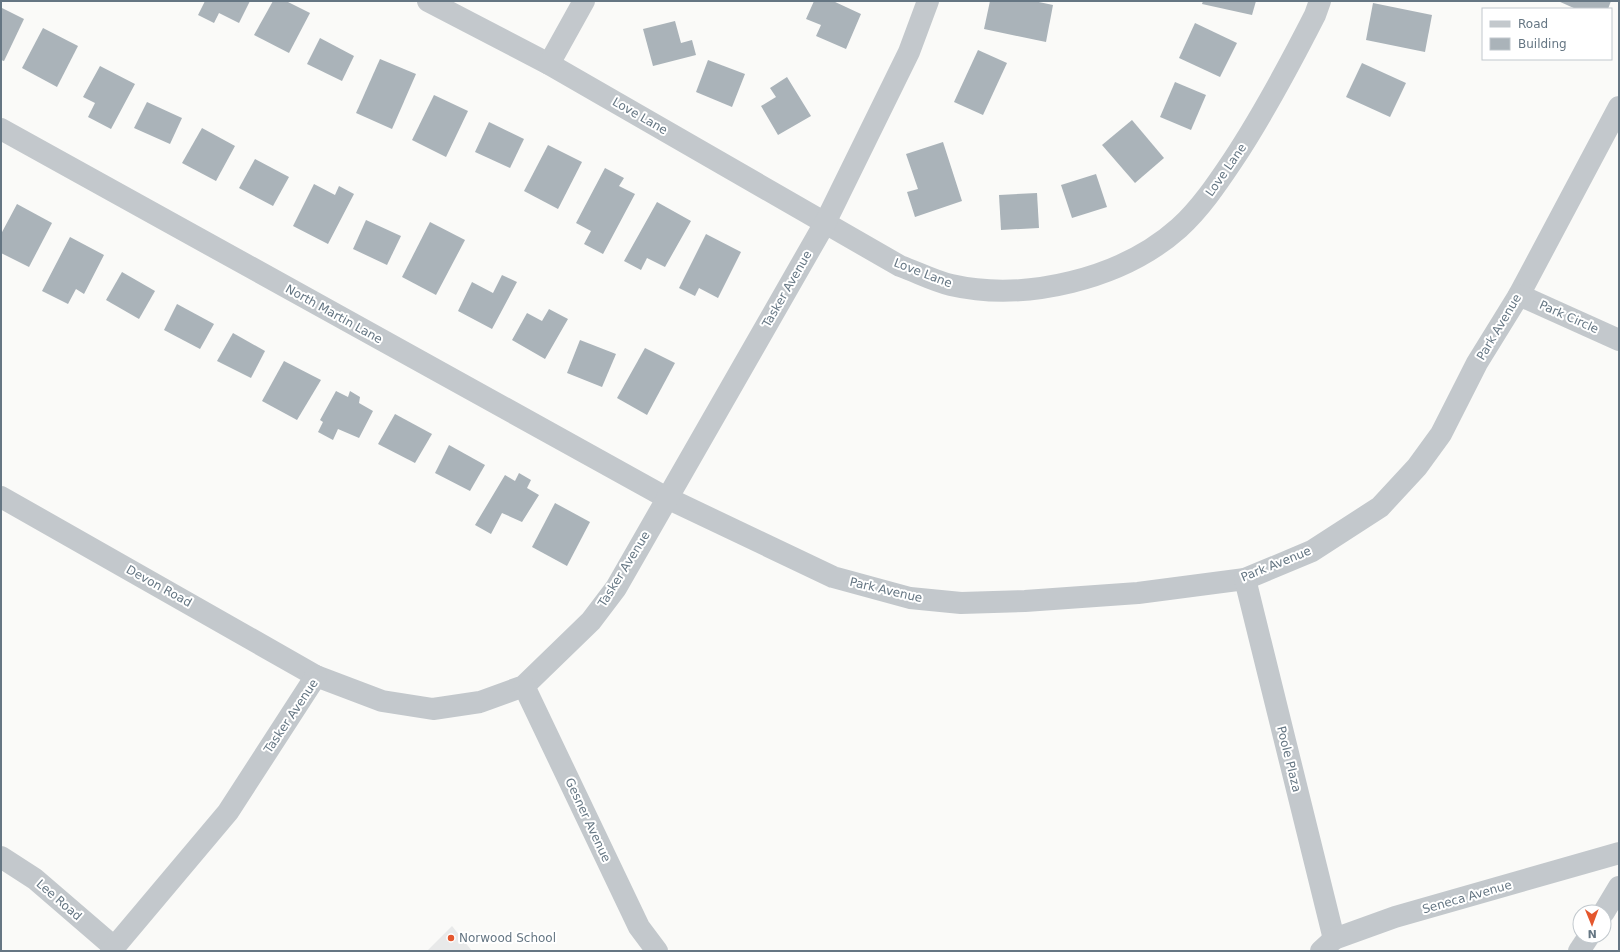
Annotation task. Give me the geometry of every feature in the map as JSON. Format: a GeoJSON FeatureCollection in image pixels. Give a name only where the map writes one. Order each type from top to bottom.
{"type":"FeatureCollection","features":[{"type":"Feature","properties":{"kind":"street","name":"Love Lane"},"geometry":{"type":"LineString","coordinates":[[428,1],[549,64],[900,266],[951,285],[984,289],[1020,290],[1084,278],[1110,269],[1144,252],[1179,228],[1214,189],[1252,132],[1315,15],[1320,1]]}},
{"type":"Feature","properties":{"kind":"street"},"geometry":{"type":"LineString","coordinates":[[549,64],[584,1]]}},
{"type":"Feature","properties":{"kind":"street","name":"Tasker Avenue"},"geometry":{"type":"LineString","coordinates":[[112,949],[228,812],[316,676],[382,701],[433,709],[480,702],[524,686],[591,621],[616,588],[825,223],[909,52],[928,1]]}},
{"type":"Feature","properties":{"kind":"street","name":"Park Avenue"},"geometry":{"type":"LineString","coordinates":[[667,498],[833,577],[910,598],[961,603],[1025,601],[1138,593],[1244,579],[1312,551],[1380,507],[1417,467],[1441,434],[1477,363],[1519,295],[1619,107]]}},
{"type":"Feature","properties":{"kind":"street","name":"North Martin Lane"},"geometry":{"type":"LineString","coordinates":[[1,129],[667,498]]}},
{"type":"Feature","properties":{"kind":"street","name":"Park Circle"},"geometry":{"type":"LineString","coordinates":[[1519,295],[1619,340]]}},
{"type":"Feature","properties":{"kind":"street","name":"Devon Road"},"geometry":{"type":"LineString","coordinates":[[1,497],[316,676]]}},
{"type":"Feature","properties":{"kind":"street","name":"Poole Plaza"},"geometry":{"type":"LineString","coordinates":[[1244,579],[1327,945]]}},
{"type":"Feature","properties":{"kind":"street","name":"Gesner Avenue"},"geometry":{"type":"LineString","coordinates":[[524,686],[639,927],[657,951]]}},
{"type":"Feature","properties":{"kind":"street","name":"Seneca Avenue"},"geometry":{"type":"LineString","coordinates":[[1327,945],[1396,917],[1619,853]]}},
{"type":"Feature","properties":{"kind":"street","name":"Lee Road"},"geometry":{"type":"LineString","coordinates":[[1,857],[35,879],[112,949]]}},
{"type":"Feature","properties":{"kind":"street"},"geometry":{"type":"LineString","coordinates":[[1609,904],[1619,887]]}},
{"type":"Feature","properties":{"kind":"shaded area","name":"Norwood School"},"geometry":{"type":"Polygon","coordinates":[[[452,926],[472,951],[427,951],[452,926]]]}},
{"type":"Feature","properties":{"kind":"building"},"geometry":{"type":"Polygon","coordinates":[[[205,1],[250,1],[239,23],[219,13],[214,23],[198,15],[205,1]]]}},
{"type":"Feature","properties":{"kind":"building"},"geometry":{"type":"Polygon","coordinates":[[[273,1],[286,1],[310,13],[289,53],[254,35],[273,1]]]}},
{"type":"Feature","properties":{"kind":"building"},"geometry":{"type":"Polygon","coordinates":[[[814,1],[833,1],[861,14],[846,49],[816,36],[821,25],[806,19],[814,1]]]}},
{"type":"Feature","properties":{"kind":"building"},"geometry":{"type":"Polygon","coordinates":[[[990,1],[1034,1],[1053,5],[1046,42],[984,29],[990,1]]]}},
{"type":"Feature","properties":{"kind":"building"},"geometry":{"type":"Polygon","coordinates":[[[1203,1],[1256,1],[1252,15],[1202,4],[1203,1]]]}},
{"type":"Feature","properties":{"kind":"building"},"geometry":{"type":"Polygon","coordinates":[[[1558,1],[1611,1],[1608,8],[1574,8],[1558,1]]]}},
{"type":"Feature","properties":{"kind":"building"},"geometry":{"type":"Polygon","coordinates":[[[1373,3],[1432,15],[1425,52],[1366,40],[1373,3]]]}},
{"type":"Feature","properties":{"kind":"building"},"geometry":{"type":"Polygon","coordinates":[[[2,8],[24,19],[4,61],[1,60],[2,8]]]}},
{"type":"Feature","properties":{"kind":"building"},"geometry":{"type":"Polygon","coordinates":[[[675,21],[681,43],[692,40],[696,55],[653,66],[643,29],[675,21]]]}},
{"type":"Feature","properties":{"kind":"building"},"geometry":{"type":"Polygon","coordinates":[[[1195,23],[1237,43],[1220,77],[1179,58],[1195,23]]]}},
{"type":"Feature","properties":{"kind":"building"},"geometry":{"type":"Polygon","coordinates":[[[43,28],[78,46],[57,87],[22,68],[43,28]]]}},
{"type":"Feature","properties":{"kind":"building"},"geometry":{"type":"Polygon","coordinates":[[[320,38],[354,56],[342,81],[307,64],[320,38]]]}},
{"type":"Feature","properties":{"kind":"building"},"geometry":{"type":"Polygon","coordinates":[[[978,50],[1007,63],[983,115],[954,102],[978,50]]]}},
{"type":"Feature","properties":{"kind":"building"},"geometry":{"type":"Polygon","coordinates":[[[380,59],[416,74],[392,129],[356,113],[380,59]]]}},
{"type":"Feature","properties":{"kind":"building"},"geometry":{"type":"Polygon","coordinates":[[[708,60],[745,74],[732,107],[696,92],[708,60]]]}},
{"type":"Feature","properties":{"kind":"building"},"geometry":{"type":"Polygon","coordinates":[[[1362,63],[1406,83],[1390,117],[1346,97],[1362,63]]]}},
{"type":"Feature","properties":{"kind":"building"},"geometry":{"type":"Polygon","coordinates":[[[100,66],[135,84],[111,129],[88,117],[95,103],[83,97],[100,66]]]}},
{"type":"Feature","properties":{"kind":"building"},"geometry":{"type":"Polygon","coordinates":[[[787,77],[811,116],[778,135],[761,106],[776,97],[770,88],[787,77]]]}},
{"type":"Feature","properties":{"kind":"building"},"geometry":{"type":"Polygon","coordinates":[[[1175,82],[1206,95],[1191,130],[1160,117],[1175,82]]]}},
{"type":"Feature","properties":{"kind":"building"},"geometry":{"type":"Polygon","coordinates":[[[434,95],[468,111],[446,157],[412,140],[434,95]]]}},
{"type":"Feature","properties":{"kind":"building"},"geometry":{"type":"Polygon","coordinates":[[[147,102],[182,118],[170,144],[134,128],[147,102]]]}},
{"type":"Feature","properties":{"kind":"building"},"geometry":{"type":"Polygon","coordinates":[[[1132,120],[1164,158],[1135,183],[1102,145],[1132,120]]]}},
{"type":"Feature","properties":{"kind":"building"},"geometry":{"type":"Polygon","coordinates":[[[489,122],[524,139],[510,168],[475,152],[489,122]]]}},
{"type":"Feature","properties":{"kind":"building"},"geometry":{"type":"Polygon","coordinates":[[[202,128],[235,146],[216,181],[182,163],[202,128]]]}},
{"type":"Feature","properties":{"kind":"building"},"geometry":{"type":"Polygon","coordinates":[[[943,142],[962,201],[915,217],[907,192],[918,189],[906,154],[943,142]]]}},
{"type":"Feature","properties":{"kind":"building"},"geometry":{"type":"Polygon","coordinates":[[[548,145],[582,162],[558,209],[524,191],[548,145]]]}},
{"type":"Feature","properties":{"kind":"building"},"geometry":{"type":"Polygon","coordinates":[[[255,159],[289,177],[273,206],[239,188],[255,159]]]}},
{"type":"Feature","properties":{"kind":"building"},"geometry":{"type":"Polygon","coordinates":[[[605,168],[624,178],[619,186],[635,194],[603,254],[584,244],[591,231],[576,223],[605,168]]]}},
{"type":"Feature","properties":{"kind":"building"},"geometry":{"type":"Polygon","coordinates":[[[1096,174],[1107,207],[1072,218],[1061,185],[1096,174]]]}},
{"type":"Feature","properties":{"kind":"building"},"geometry":{"type":"Polygon","coordinates":[[[314,184],[335,195],[339,186],[354,194],[328,244],[293,226],[314,184]]]}},
{"type":"Feature","properties":{"kind":"building"},"geometry":{"type":"Polygon","coordinates":[[[1037,193],[1039,228],[1001,230],[999,195],[1037,193]]]}},
{"type":"Feature","properties":{"kind":"building"},"geometry":{"type":"Polygon","coordinates":[[[657,202],[691,221],[665,267],[647,258],[641,270],[624,261],[657,202]]]}},
{"type":"Feature","properties":{"kind":"building"},"geometry":{"type":"Polygon","coordinates":[[[17,204],[52,223],[29,267],[1,253],[1,234],[17,204]]]}},
{"type":"Feature","properties":{"kind":"building"},"geometry":{"type":"Polygon","coordinates":[[[366,220],[401,236],[387,265],[353,249],[366,220]]]}},
{"type":"Feature","properties":{"kind":"building"},"geometry":{"type":"Polygon","coordinates":[[[430,222],[465,240],[436,295],[402,277],[430,222]]]}},
{"type":"Feature","properties":{"kind":"building"},"geometry":{"type":"Polygon","coordinates":[[[706,234],[741,252],[718,298],[699,288],[695,296],[679,288],[706,234]]]}},
{"type":"Feature","properties":{"kind":"building"},"geometry":{"type":"Polygon","coordinates":[[[70,237],[104,255],[84,294],[76,289],[68,304],[42,291],[70,237]]]}},
{"type":"Feature","properties":{"kind":"building"},"geometry":{"type":"Polygon","coordinates":[[[122,272],[155,291],[139,319],[106,300],[122,272]]]}},
{"type":"Feature","properties":{"kind":"building"},"geometry":{"type":"Polygon","coordinates":[[[502,275],[517,282],[492,329],[458,311],[472,282],[493,293],[502,275]]]}},
{"type":"Feature","properties":{"kind":"building"},"geometry":{"type":"Polygon","coordinates":[[[177,304],[214,324],[200,349],[164,330],[177,304]]]}},
{"type":"Feature","properties":{"kind":"building"},"geometry":{"type":"Polygon","coordinates":[[[549,309],[568,319],[545,359],[512,340],[527,313],[542,321],[549,309]]]}},
{"type":"Feature","properties":{"kind":"building"},"geometry":{"type":"Polygon","coordinates":[[[233,333],[265,351],[251,378],[217,361],[233,333]]]}},
{"type":"Feature","properties":{"kind":"building"},"geometry":{"type":"Polygon","coordinates":[[[580,340],[616,354],[602,387],[567,373],[580,340]]]}},
{"type":"Feature","properties":{"kind":"building"},"geometry":{"type":"Polygon","coordinates":[[[645,348],[675,363],[647,415],[617,398],[645,348]]]}},
{"type":"Feature","properties":{"kind":"building"},"geometry":{"type":"Polygon","coordinates":[[[284,361],[321,380],[297,420],[262,401],[284,361]]]}},
{"type":"Feature","properties":{"kind":"building"},"geometry":{"type":"Polygon","coordinates":[[[336,391],[348,397],[350,391],[360,397],[359,403],[373,411],[359,438],[338,429],[333,440],[318,432],[323,422],[320,420],[336,391]]]}},
{"type":"Feature","properties":{"kind":"building"},"geometry":{"type":"Polygon","coordinates":[[[395,414],[432,434],[415,463],[378,444],[395,414]]]}},
{"type":"Feature","properties":{"kind":"building"},"geometry":{"type":"Polygon","coordinates":[[[449,445],[485,465],[470,491],[435,473],[449,445]]]}},
{"type":"Feature","properties":{"kind":"building"},"geometry":{"type":"Polygon","coordinates":[[[519,473],[531,480],[527,488],[539,495],[522,522],[502,513],[491,534],[475,525],[505,475],[515,481],[519,473]]]}},
{"type":"Feature","properties":{"kind":"building"},"geometry":{"type":"Polygon","coordinates":[[[555,503],[590,522],[567,566],[532,547],[555,503]]]}},
{"type":"Feature","properties":{"kind":"place","name":"Norwood School"},"geometry":{"type":"Point","coordinates":[451,938]}}]}
